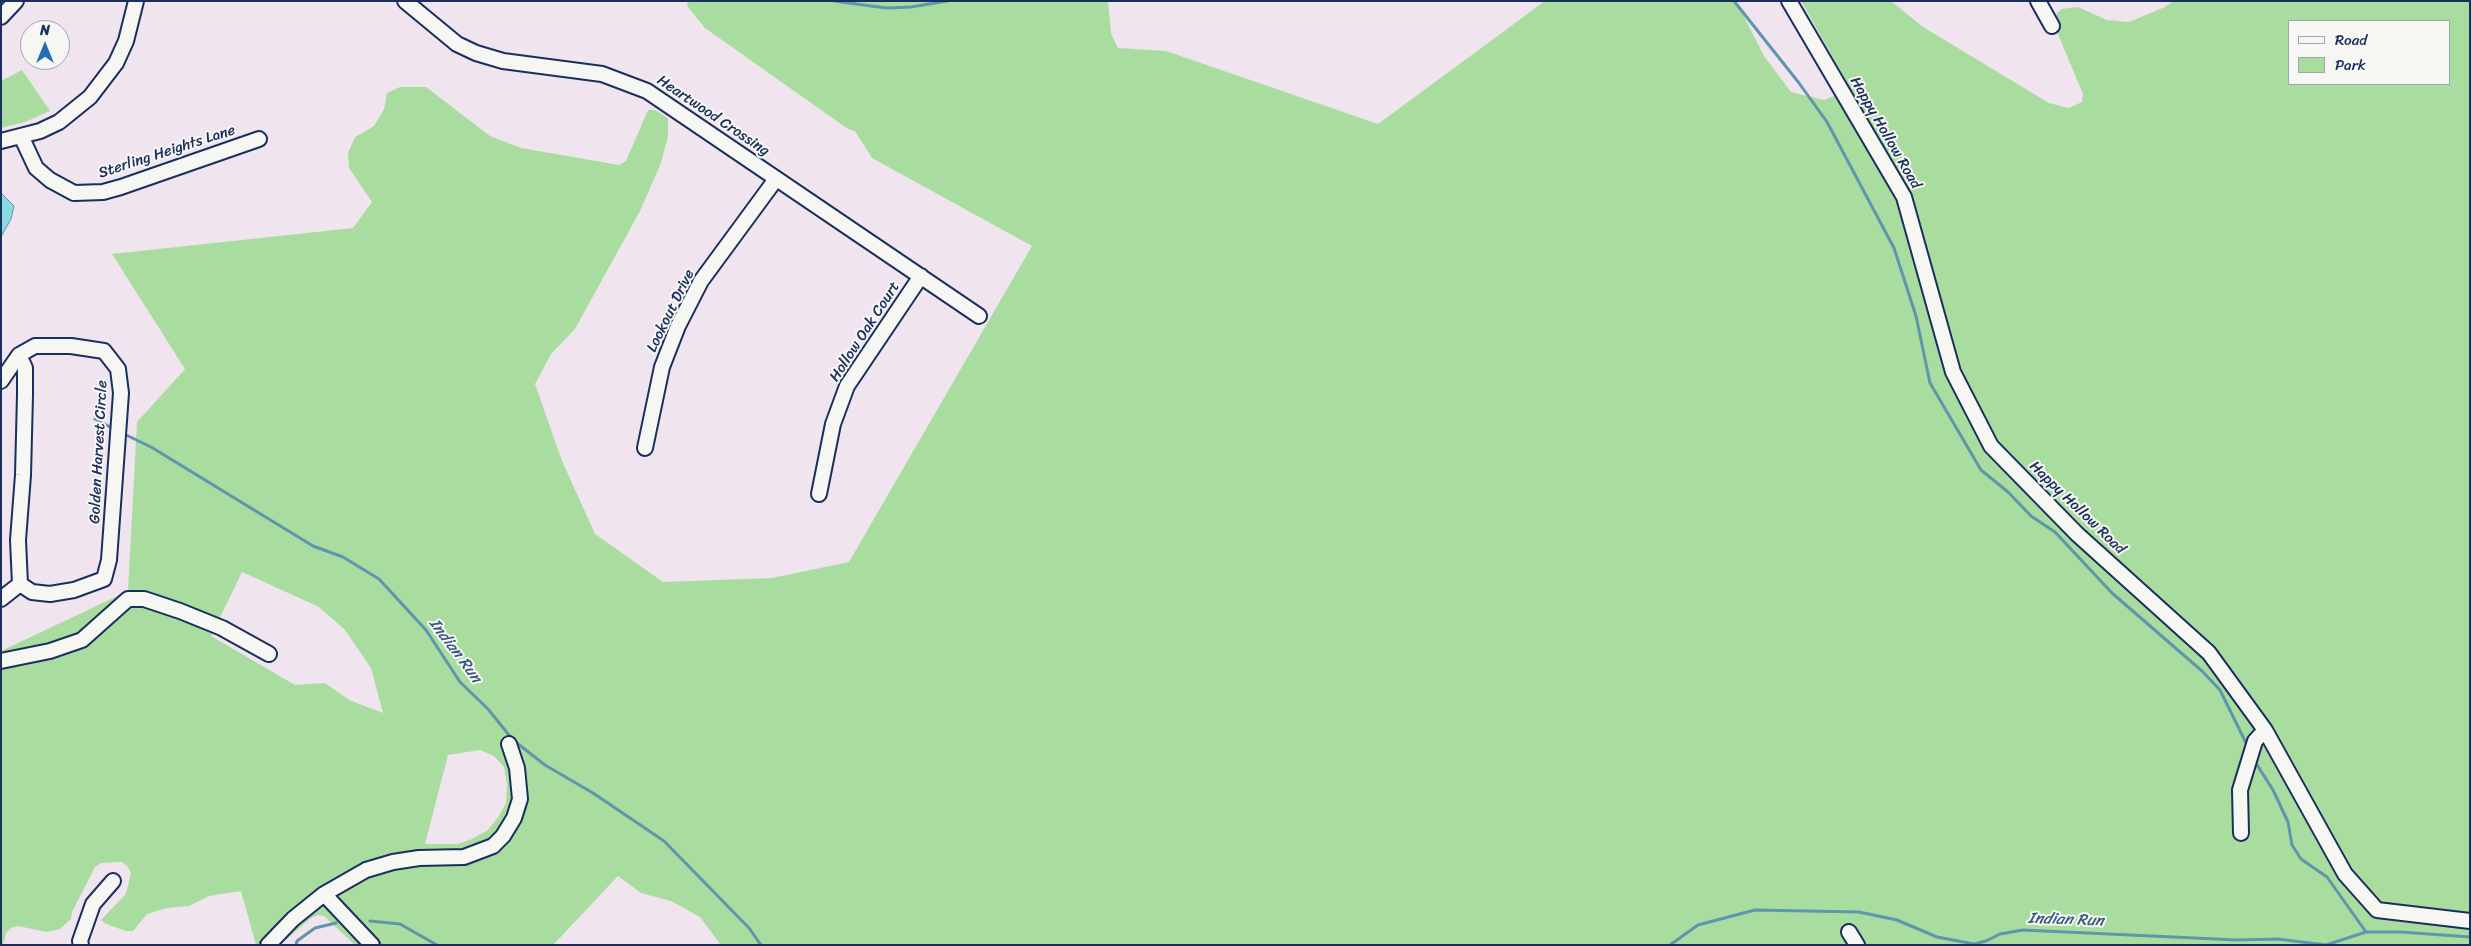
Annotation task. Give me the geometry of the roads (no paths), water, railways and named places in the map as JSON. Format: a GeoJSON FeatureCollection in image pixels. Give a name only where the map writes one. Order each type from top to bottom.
{"type":"FeatureCollection","features":[{"type":"Feature","properties":{"kind":"street"},"geometry":{"type":"LineString","coordinates":[[1,17],[16,1]]}},
{"type":"Feature","properties":{"kind":"street"},"geometry":{"type":"LineString","coordinates":[[1,141],[22,138],[60,122],[90,97],[116,63],[126,40],[136,1]]}},
{"type":"Feature","properties":{"kind":"street","name":"Heartwood Crossing"},"geometry":{"type":"LineString","coordinates":[[405,1],[457,44],[476,53],[503,61],[602,74],[647,91],[670,104],[979,316]]}},
{"type":"Feature","properties":{"kind":"street","name":"Happy Hollow Road"},"geometry":{"type":"LineString","coordinates":[[1788,1],[1904,197],[1953,372],[1990,446],[2077,534],[2209,653],[2265,730],[2345,874],[2377,910],[2470,921]]}},
{"type":"Feature","properties":{"kind":"street"},"geometry":{"type":"LineString","coordinates":[[2038,1],[2052,26]]}},
{"type":"Feature","properties":{"kind":"street","name":"Sterling Heights Lane"},"geometry":{"type":"LineString","coordinates":[[22,138],[36,168],[50,180],[74,192],[103,192],[122,187],[259,139]]}},
{"type":"Feature","properties":{"kind":"street","name":"Lookout Drive"},"geometry":{"type":"LineString","coordinates":[[646,448],[662,367],[678,326],[700,281],[776,178]]}},
{"type":"Feature","properties":{"kind":"street","name":"Hollow Oak Court"},"geometry":{"type":"LineString","coordinates":[[819,494],[833,424],[847,386],[921,276]]}},
{"type":"Feature","properties":{"kind":"street","name":"Golden Harvest Circle"},"geometry":{"type":"LineString","coordinates":[[18,355],[35,346],[71,346],[104,352],[118,369],[121,393],[109,560],[104,579],[74,590],[50,594],[32,592],[20,584]]}},
{"type":"Feature","properties":{"kind":"street"},"geometry":{"type":"LineString","coordinates":[[1,381],[18,355],[25,368],[23,474],[18,540],[20,584],[1,599]]}},
{"type":"Feature","properties":{"kind":"street"},"geometry":{"type":"LineString","coordinates":[[1,661],[50,651],[82,640],[128,599],[144,599],[180,611],[222,628],[269,654]]}},
{"type":"Feature","properties":{"kind":"street"},"geometry":{"type":"LineString","coordinates":[[2241,833],[2240,790],[2255,741],[2265,730]]}},
{"type":"Feature","properties":{"kind":"street"},"geometry":{"type":"LineString","coordinates":[[268,945],[293,919],[324,894],[366,870],[393,862],[419,858],[464,857],[493,846],[503,836],[514,818],[520,800],[517,768],[509,744]]}},
{"type":"Feature","properties":{"kind":"street"},"geometry":{"type":"LineString","coordinates":[[81,945],[80,941],[93,904],[113,881]]}},
{"type":"Feature","properties":{"kind":"street"},"geometry":{"type":"LineString","coordinates":[[324,894],[372,945]]}},
{"type":"Feature","properties":{"kind":"street"},"geometry":{"type":"LineString","coordinates":[[1849,932],[1857,945]]}},
{"type":"Feature","properties":{"kind":"water"},"geometry":{"type":"Polygon","coordinates":[[[1,193],[14,206],[11,219],[1,237],[1,193]]]}},
{"type":"Feature","properties":{"kind":"waterway"},"geometry":{"type":"LineString","coordinates":[[834,1],[886,8],[911,7],[947,1]]}},
{"type":"Feature","properties":{"kind":"waterway"},"geometry":{"type":"LineString","coordinates":[[1734,1],[1799,83],[1827,122],[1894,248],[1916,316],[1930,383],[1981,470],[2008,492],[2031,516],[2055,532],[2112,593],[2202,671],[2220,690],[2248,747]]}},
{"type":"Feature","properties":{"kind":"waterway","name":"Indian Run"},"geometry":{"type":"LineString","coordinates":[[95,419],[114,429]]}},
{"type":"Feature","properties":{"kind":"waterway","name":"Indian Run"},"geometry":{"type":"LineString","coordinates":[[122,433],[151,447],[313,546],[343,557],[379,579],[426,630],[460,682],[488,709],[513,740],[545,765],[593,793],[664,841],[749,928],[761,945]]}},
{"type":"Feature","properties":{"kind":"waterway"},"geometry":{"type":"LineString","coordinates":[[2254,760],[2273,790],[2288,822],[2292,845],[2301,859],[2327,877],[2366,932]]}},
{"type":"Feature","properties":{"kind":"waterway","name":"Indian Run"},"geometry":{"type":"LineString","coordinates":[[1670,945],[1698,925],[1755,910],[1859,912],[1897,920],[1937,937],[1974,944],[1986,941],[2000,934],[2023,930],[2237,940],[2278,939],[2326,945],[2366,932],[2401,932],[2470,937]]}},
{"type":"Feature","properties":{"kind":"waterway"},"geometry":{"type":"LineString","coordinates":[[370,921],[400,924],[437,945]]}},
{"type":"Feature","properties":{"kind":"waterway"},"geometry":{"type":"LineString","coordinates":[[296,945],[297,941],[315,928],[336,923]]}}]}
